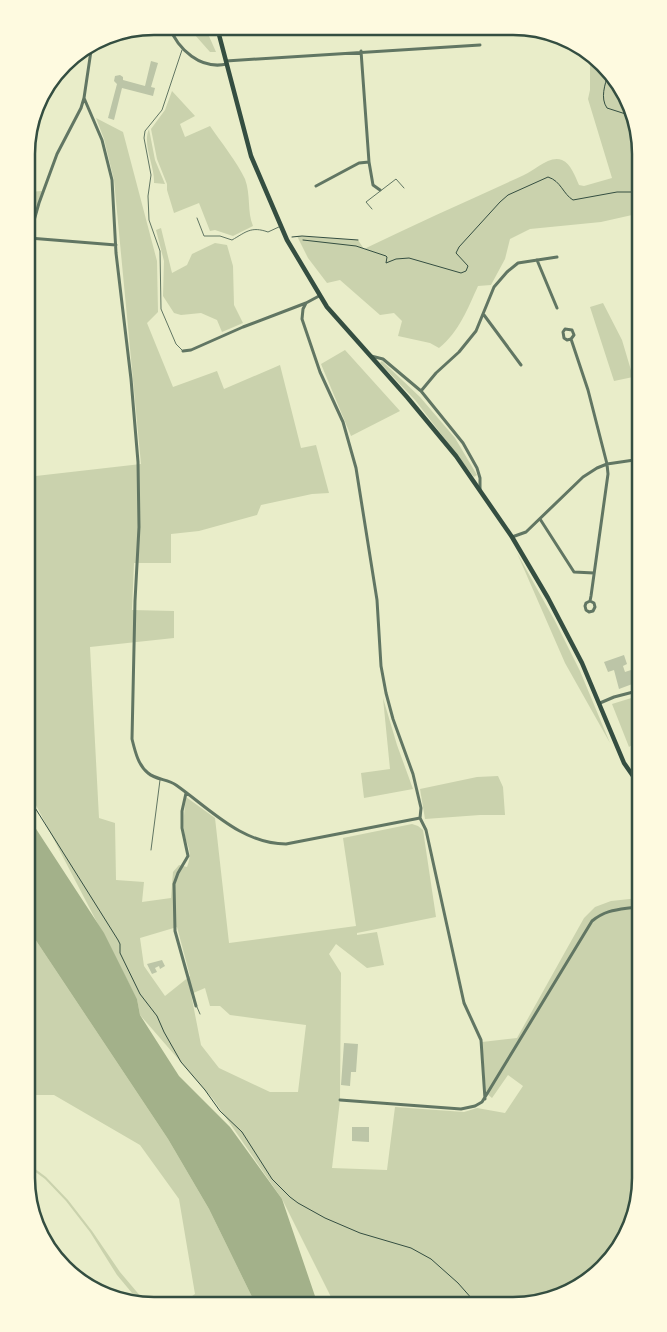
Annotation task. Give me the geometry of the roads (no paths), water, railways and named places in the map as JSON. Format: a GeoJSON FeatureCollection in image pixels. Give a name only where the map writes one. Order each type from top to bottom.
{"type":"FeatureCollection","features":[{"type":"Feature","properties":{"kind":"main road"},"geometry":{"type":"LineString","coordinates":[[219,35],[251,156],[287,239],[319,296],[334,316],[450,449],[512,537],[548,598],[600,703],[624,763],[632,775]]}},
{"type":"Feature","properties":{"kind":"street"},"geometry":{"type":"LineString","coordinates":[[173,35],[182,48],[202,62],[216,66],[226,63],[361,51],[480,45]]}},
{"type":"Feature","properties":{"kind":"street"},"geometry":{"type":"LineString","coordinates":[[361,51],[368,162],[373,185],[380,190]]}},
{"type":"Feature","properties":{"kind":"street"},"geometry":{"type":"LineString","coordinates":[[35,215],[57,154],[81,108],[87,90],[91,53]]}},
{"type":"Feature","properties":{"kind":"street"},"geometry":{"type":"LineString","coordinates":[[84,98],[102,140],[112,180],[116,245],[138,462],[139,528],[135,601],[132,739],[140,763],[147,772],[175,784],[239,831],[273,844],[286,844],[420,818]]}},
{"type":"Feature","properties":{"kind":"street"},"geometry":{"type":"LineString","coordinates":[[316,186],[359,163],[368,162]]}},
{"type":"Feature","properties":{"kind":"street"},"geometry":{"type":"LineString","coordinates":[[35,238],[116,245]]}},
{"type":"Feature","properties":{"kind":"street"},"geometry":{"type":"LineString","coordinates":[[421,391],[436,373],[459,352],[476,331],[494,287],[507,272],[518,263],[557,257]]}},
{"type":"Feature","properties":{"kind":"street"},"geometry":{"type":"LineString","coordinates":[[537,260],[557,308]]}},
{"type":"Feature","properties":{"kind":"street"},"geometry":{"type":"LineString","coordinates":[[183,351],[187,352],[319,296]]}},
{"type":"Feature","properties":{"kind":"street"},"geometry":{"type":"LineString","coordinates":[[306,303],[303,309],[302,320],[320,372],[343,422],[356,468],[377,600],[381,666],[386,693],[392,719],[413,774],[421,808],[420,818],[426,830],[464,1003],[481,1040],[484,1098]]}},
{"type":"Feature","properties":{"kind":"street"},"geometry":{"type":"LineString","coordinates":[[484,314],[521,365]]}},
{"type":"Feature","properties":{"kind":"street"},"geometry":{"type":"LineString","coordinates":[[571,340],[588,390],[608,474],[590,602]]}},
{"type":"Feature","properties":{"kind":"street"},"geometry":{"type":"LineString","coordinates":[[370,356],[383,358],[421,391],[463,443],[477,468],[480,478],[480,489]]}},
{"type":"Feature","properties":{"kind":"street"},"geometry":{"type":"LineString","coordinates":[[512,537],[526,532],[583,477],[597,468],[607,464],[632,460]]}},
{"type":"Feature","properties":{"kind":"street"},"geometry":{"type":"LineString","coordinates":[[540,520],[574,572],[594,573]]}},
{"type":"Feature","properties":{"kind":"street"},"geometry":{"type":"LineString","coordinates":[[600,703],[632,692]]}},
{"type":"Feature","properties":{"kind":"street"},"geometry":{"type":"LineString","coordinates":[[186,793],[182,811],[182,828],[188,856],[174,884],[175,931],[196,1006]]}},
{"type":"Feature","properties":{"kind":"street"},"geometry":{"type":"LineString","coordinates":[[340,1100],[461,1109],[475,1106],[484,1098],[592,921],[609,910],[632,907]]}},
{"type":"Feature","properties":{"kind":"lane"},"geometry":{"type":"LineString","coordinates":[[182,48],[162,110],[145,130],[144,138],[151,175],[148,196],[149,220],[160,250],[161,309],[176,344],[183,351]]}},
{"type":"Feature","properties":{"kind":"lane"},"geometry":{"type":"LineString","coordinates":[[372,209],[366,202],[380,190],[396,180],[404,188]]}},
{"type":"Feature","properties":{"kind":"lane"},"geometry":{"type":"LineString","coordinates":[[196,218],[204,236],[220,236],[232,240],[251,230],[257,229],[268,232],[281,226]]}},
{"type":"Feature","properties":{"kind":"lane"},"geometry":{"type":"LineString","coordinates":[[151,850],[160,779]]}},
{"type":"Feature","properties":{"kind":"lane"},"geometry":{"type":"LineString","coordinates":[[196,1006],[200,1014]]}}]}
